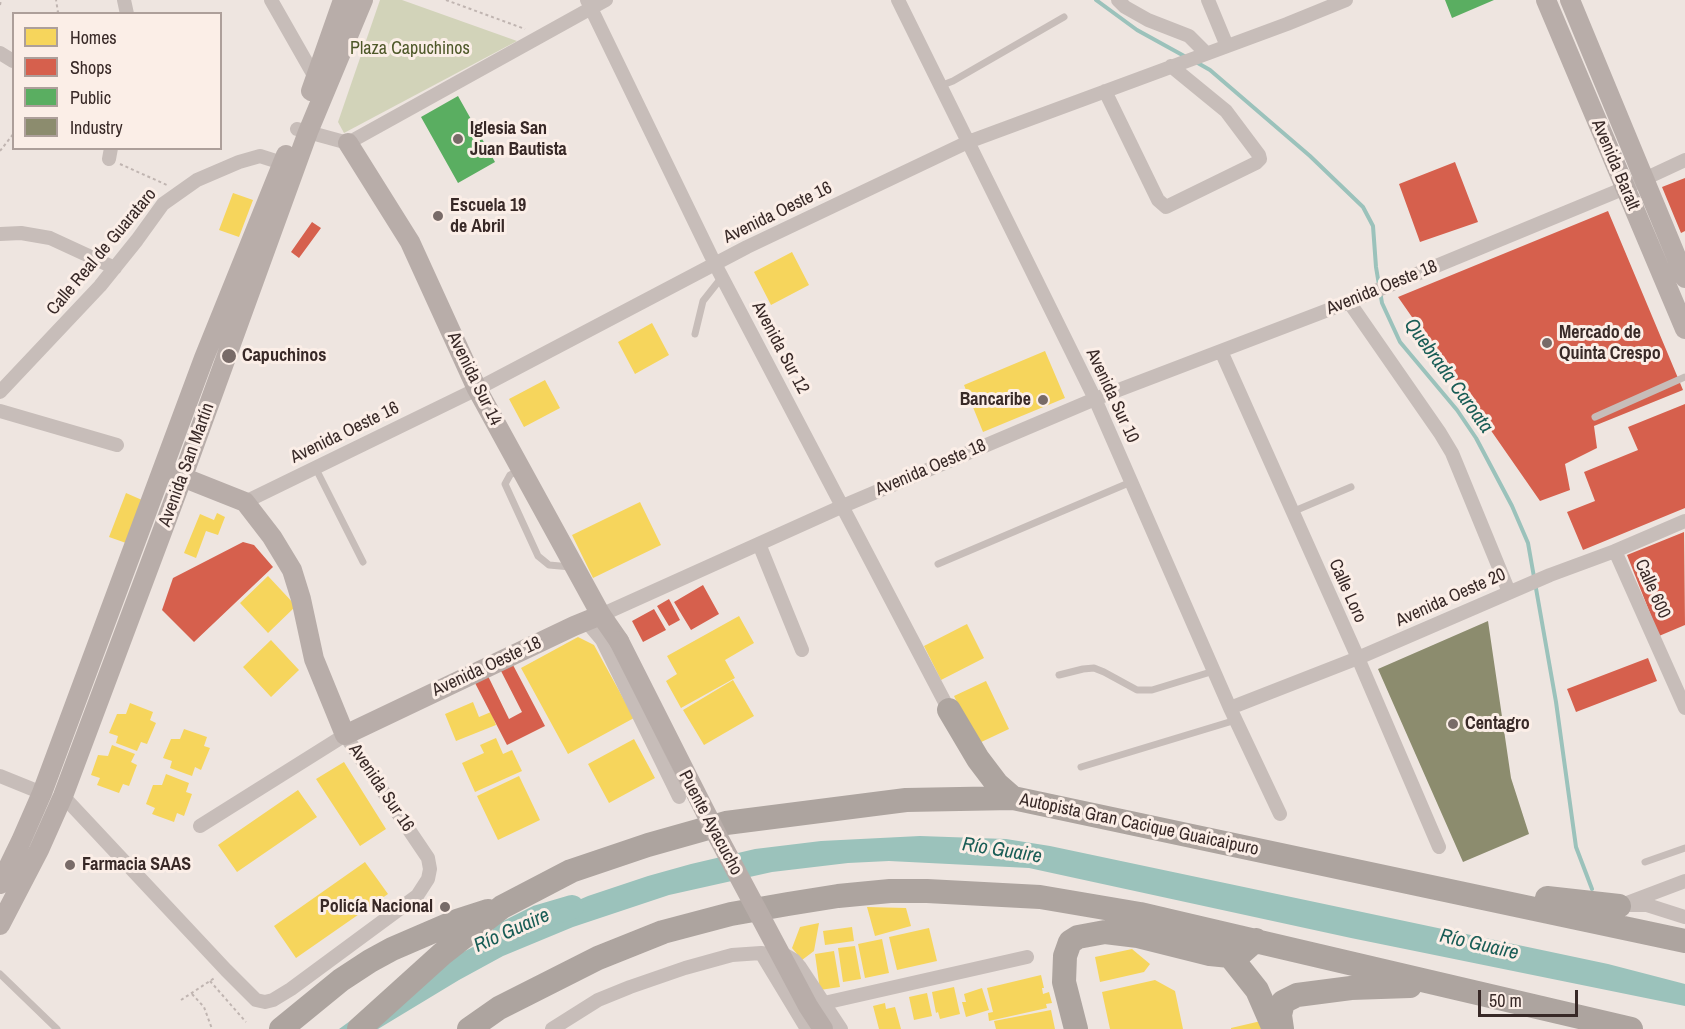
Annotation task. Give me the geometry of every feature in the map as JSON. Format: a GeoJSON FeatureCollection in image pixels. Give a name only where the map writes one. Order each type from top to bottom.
{"type":"FeatureCollection","features":[{"type":"Feature","properties":{"kind":"highway"},"geometry":{"type":"LineString","coordinates":[[949,710],[978,759],[997,784],[1013,798]]}},
{"type":"Feature","properties":{"kind":"highway","name":"Autopista Gran Cacique Guaicaipuro"},"geometry":{"type":"LineString","coordinates":[[358,1029],[442,954],[502,907],[571,871],[648,845],[726,823],[906,800],[1013,798],[1685,941]]}},
{"type":"Feature","properties":{"kind":"highway"},"geometry":{"type":"LineString","coordinates":[[469,1029],[499,1008],[589,962],[663,932],[731,914],[838,896],[890,891],[1040,897],[1140,914],[1620,1028]]}},
{"type":"Feature","properties":{"kind":"highway"},"geometry":{"type":"LineString","coordinates":[[1477,896],[1548,898],[1619,906]]}},
{"type":"Feature","properties":{"kind":"highway"},"geometry":{"type":"LineString","coordinates":[[281,1029],[341,980],[370,961],[457,921],[502,907]]}},
{"type":"Feature","properties":{"kind":"highway"},"geometry":{"type":"LineString","coordinates":[[1076,1029],[1064,982],[1065,956],[1070,942],[1077,937],[1105,932],[1138,936],[1210,954],[1230,956],[1240,954],[1256,940]]}},
{"type":"Feature","properties":{"kind":"highway"},"geometry":{"type":"LineString","coordinates":[[1230,956],[1257,990],[1274,1029]]}},
{"type":"Feature","properties":{"kind":"highway"},"geometry":{"type":"LineString","coordinates":[[1282,1029],[1280,1014],[1283,1002],[1298,995],[1382,985],[1445,985]]}},
{"type":"Feature","properties":{"kind":"main road","name":"Avenida San Martín"},"geometry":{"type":"LineString","coordinates":[[0,925],[63,796],[183,476],[302,131],[316,79],[343,0]]}},
{"type":"Feature","properties":{"kind":"main road","name":"Avenida San Martín"},"geometry":{"type":"LineString","coordinates":[[0,884],[42,793],[204,358],[282,164],[302,131],[363,0]]}},
{"type":"Feature","properties":{"kind":"main road","name":"Avenida Baralt"},"geometry":{"type":"LineString","coordinates":[[1546,0],[1685,329]]}},
{"type":"Feature","properties":{"kind":"main road","name":"Avenida Baralt"},"geometry":{"type":"LineString","coordinates":[[1570,0],[1685,278]]}},
{"type":"Feature","properties":{"kind":"main road","name":"Avenida Sur 14"},"geometry":{"type":"LineString","coordinates":[[348,143],[410,242],[477,389],[575,568],[594,618]]}},
{"type":"Feature","properties":{"kind":"main road"},"geometry":{"type":"LineString","coordinates":[[163,470],[245,502]]}},
{"type":"Feature","properties":{"kind":"main road","name":"Avenida Sur 16"},"geometry":{"type":"LineString","coordinates":[[245,502],[273,537],[292,570],[314,659],[345,735]]}},
{"type":"Feature","properties":{"kind":"main road","name":"Avenida Oeste 18"},"geometry":{"type":"LineString","coordinates":[[345,735],[594,618]]}},
{"type":"Feature","properties":{"kind":"main road","name":"Puente Ayacucho"},"geometry":{"type":"LineString","coordinates":[[594,618],[619,641],[718,837],[808,1006],[823,1029]]}},
{"type":"Feature","properties":{"kind":"main road"},"geometry":{"type":"LineString","coordinates":[[0,914],[21,886]]}},
{"type":"Feature","properties":{"kind":"street"},"geometry":{"type":"LineString","coordinates":[[271,0],[316,79]]}},
{"type":"Feature","properties":{"kind":"street"},"geometry":{"type":"LineString","coordinates":[[302,131],[348,143],[541,35],[588,4],[606,0]]}},
{"type":"Feature","properties":{"kind":"street","name":"Avenida Sur 10"},"geometry":{"type":"LineString","coordinates":[[898,0],[1095,399],[1233,714],[1280,814]]}},
{"type":"Feature","properties":{"kind":"street"},"geometry":{"type":"LineString","coordinates":[[1118,0],[1125,7],[1148,20],[1189,36],[1205,54]]}},
{"type":"Feature","properties":{"kind":"street"},"geometry":{"type":"LineString","coordinates":[[1208,0],[1227,46]]}},
{"type":"Feature","properties":{"kind":"street"},"geometry":{"type":"LineString","coordinates":[[1307,0],[1312,14]]}},
{"type":"Feature","properties":{"kind":"street","name":"Avenida Oeste 16"},"geometry":{"type":"LineString","coordinates":[[245,502],[477,389],[715,264],[968,142],[1346,0]]}},
{"type":"Feature","properties":{"kind":"street","name":"Avenida Sur 12"},"geometry":{"type":"LineString","coordinates":[[588,4],[715,264],[949,710]]}},
{"type":"Feature","properties":{"kind":"street"},"geometry":{"type":"LineString","coordinates":[[1105,91],[1158,200],[1166,207],[1260,159],[1226,111],[1172,65]]}},
{"type":"Feature","properties":{"kind":"street","name":"Calle Real de Guarataro"},"geometry":{"type":"LineString","coordinates":[[0,392],[115,268],[163,204],[180,190],[227,166],[260,156],[282,164]]}},
{"type":"Feature","properties":{"kind":"street","name":"Avenida Oeste 18"},"geometry":{"type":"LineString","coordinates":[[594,618],[843,506],[1095,399],[1364,296],[1625,188],[1685,160]]}},
{"type":"Feature","properties":{"kind":"street"},"geometry":{"type":"LineString","coordinates":[[0,234],[21,233],[50,238],[115,268]]}},
{"type":"Feature","properties":{"kind":"street"},"geometry":{"type":"LineString","coordinates":[[1349,302],[1452,453],[1509,592]]}},
{"type":"Feature","properties":{"kind":"street","name":"Calle Loro"},"geometry":{"type":"LineString","coordinates":[[1221,351],[1358,658],[1439,847]]}},
{"type":"Feature","properties":{"kind":"street"},"geometry":{"type":"LineString","coordinates":[[0,411],[117,445]]}},
{"type":"Feature","properties":{"kind":"street","name":"Avenida Oeste 20"},"geometry":{"type":"LineString","coordinates":[[1233,714],[1525,585],[1615,551],[1685,521]]}},
{"type":"Feature","properties":{"kind":"street"},"geometry":{"type":"LineString","coordinates":[[759,544],[802,650]]}},
{"type":"Feature","properties":{"kind":"street","name":"Calle 600"},"geometry":{"type":"LineString","coordinates":[[1615,551],[1685,708]]}},
{"type":"Feature","properties":{"kind":"street"},"geometry":{"type":"LineString","coordinates":[[594,618],[602,640],[679,796]]}},
{"type":"Feature","properties":{"kind":"street","name":"Avenida Oeste 18"},"geometry":{"type":"LineString","coordinates":[[200,826],[345,735]]}},
{"type":"Feature","properties":{"kind":"street","name":"Avenida Sur 16"},"geometry":{"type":"LineString","coordinates":[[226,970],[256,1000],[265,1002],[291,989],[417,896],[428,879],[430,869],[428,858],[345,735]]}},
{"type":"Feature","properties":{"kind":"street"},"geometry":{"type":"LineString","coordinates":[[0,776],[42,793]]}},
{"type":"Feature","properties":{"kind":"street"},"geometry":{"type":"LineString","coordinates":[[63,796],[226,970]]}},
{"type":"Feature","properties":{"kind":"street"},"geometry":{"type":"LineString","coordinates":[[1619,906],[1685,881]]}},
{"type":"Feature","properties":{"kind":"street"},"geometry":{"type":"LineString","coordinates":[[1619,906],[1647,905],[1685,917]]}},
{"type":"Feature","properties":{"kind":"street"},"geometry":{"type":"LineString","coordinates":[[761,953],[807,1029]]}},
{"type":"Feature","properties":{"kind":"street"},"geometry":{"type":"LineString","coordinates":[[552,1029],[598,1000],[630,987],[685,968],[732,956],[761,953],[787,956],[794,960],[841,1029]]}},
{"type":"Feature","properties":{"kind":"street"},"geometry":{"type":"LineString","coordinates":[[798,1014],[824,1004],[1027,957]]}},
{"type":"Feature","properties":{"kind":"lane"},"geometry":{"type":"LineString","coordinates":[[940,86],[953,81],[1064,17]]}},
{"type":"Feature","properties":{"kind":"lane"},"geometry":{"type":"LineString","coordinates":[[695,334],[703,300],[722,277]]}},
{"type":"Feature","properties":{"kind":"lane"},"geometry":{"type":"LineString","coordinates":[[1595,417],[1685,377]]}},
{"type":"Feature","properties":{"kind":"lane"},"geometry":{"type":"LineString","coordinates":[[315,467],[363,562]]}},
{"type":"Feature","properties":{"kind":"lane"},"geometry":{"type":"LineString","coordinates":[[521,469],[510,475],[505,484],[538,556],[549,565],[575,568]]}},
{"type":"Feature","properties":{"kind":"lane"},"geometry":{"type":"LineString","coordinates":[[938,564],[1131,482]]}},
{"type":"Feature","properties":{"kind":"lane"},"geometry":{"type":"LineString","coordinates":[[1292,512],[1351,487]]}},
{"type":"Feature","properties":{"kind":"lane"},"geometry":{"type":"LineString","coordinates":[[1059,675],[1094,668],[1137,690],[1152,690],[1214,671]]}},
{"type":"Feature","properties":{"kind":"lane"},"geometry":{"type":"LineString","coordinates":[[1081,767],[1233,714]]}},
{"type":"Feature","properties":{"kind":"lane"},"geometry":{"type":"LineString","coordinates":[[1645,862],[1685,848]]}},
{"type":"Feature","properties":{"kind":"lane"},"geometry":{"type":"LineString","coordinates":[[0,974],[57,1029]]}},
{"type":"Feature","properties":{"kind":"path"},"geometry":{"type":"LineString","coordinates":[[0,5],[1,0]]}},
{"type":"Feature","properties":{"kind":"path"},"geometry":{"type":"LineString","coordinates":[[446,0],[541,35]]}},
{"type":"Feature","properties":{"kind":"path"},"geometry":{"type":"LineString","coordinates":[[0,151],[12,136]]}},
{"type":"Feature","properties":{"kind":"path"},"geometry":{"type":"LineString","coordinates":[[110,154],[180,190]]}},
{"type":"Feature","properties":{"kind":"path"},"geometry":{"type":"LineString","coordinates":[[181,1000],[226,970]]}},
{"type":"Feature","properties":{"kind":"path"},"geometry":{"type":"LineString","coordinates":[[210,981],[246,1022]]}},
{"type":"Feature","properties":{"kind":"path"},"geometry":{"type":"LineString","coordinates":[[192,994],[204,1007],[212,1029]]}},
{"type":"Feature","properties":{"kind":"green space","name":"Plaza Capuchinos"},"geometry":{"type":"Polygon","coordinates":[[[380,0],[402,0],[517,41],[344,133],[338,122],[380,0]]]}},
{"type":"Feature","properties":{"kind":"water"},"geometry":{"type":"Polygon","coordinates":[[[920,836],[1006,839],[1050,846],[1608,964],[1685,984],[1685,1006],[1351,938],[1029,868],[889,861],[848,863],[772,872],[669,895],[573,927],[503,956],[378,1029],[339,1029],[371,1006],[441,963],[497,935],[588,896],[648,876],[755,849],[821,841],[920,836]]]}},
{"type":"Feature","properties":{"kind":"building: Homes"},"geometry":{"type":"Polygon","coordinates":[[[233,193],[253,200],[239,237],[219,230],[233,193]]]}},
{"type":"Feature","properties":{"kind":"building: Homes"},"geometry":{"type":"Polygon","coordinates":[[[792,252],[809,285],[771,305],[754,272],[792,252]]]}},
{"type":"Feature","properties":{"kind":"building: Homes"},"geometry":{"type":"Polygon","coordinates":[[[652,323],[669,355],[635,374],[618,342],[652,323]]]}},
{"type":"Feature","properties":{"kind":"building: Homes"},"geometry":{"type":"Polygon","coordinates":[[[1045,351],[1065,398],[983,432],[964,385],[1045,351]]]}},
{"type":"Feature","properties":{"kind":"building: Homes"},"geometry":{"type":"Polygon","coordinates":[[[545,380],[560,408],[524,427],[509,399],[545,380]]]}},
{"type":"Feature","properties":{"kind":"building: Homes"},"geometry":{"type":"Polygon","coordinates":[[[126,493],[142,500],[126,543],[109,537],[126,493]]]}},
{"type":"Feature","properties":{"kind":"building: Homes"},"geometry":{"type":"Polygon","coordinates":[[[640,502],[661,545],[593,578],[572,535],[640,502]]]}},
{"type":"Feature","properties":{"kind":"building: Homes"},"geometry":{"type":"Polygon","coordinates":[[[217,513],[225,517],[218,535],[206,531],[196,558],[184,553],[200,514],[214,520],[217,513]]]}},
{"type":"Feature","properties":{"kind":"building: Homes"},"geometry":{"type":"Polygon","coordinates":[[[268,576],[296,606],[268,633],[240,603],[268,576]]]}},
{"type":"Feature","properties":{"kind":"building: Homes"},"geometry":{"type":"Polygon","coordinates":[[[739,616],[754,643],[725,660],[735,678],[681,708],[666,681],[677,674],[667,656],[739,616]]]}},
{"type":"Feature","properties":{"kind":"building: Homes"},"geometry":{"type":"Polygon","coordinates":[[[967,624],[984,658],[941,680],[924,646],[967,624]]]}},
{"type":"Feature","properties":{"kind":"building: Homes"},"geometry":{"type":"Polygon","coordinates":[[[578,637],[594,645],[634,718],[568,754],[521,668],[578,637]]]}},
{"type":"Feature","properties":{"kind":"building: Homes"},"geometry":{"type":"Polygon","coordinates":[[[271,640],[299,670],[271,697],[243,667],[271,640]]]}},
{"type":"Feature","properties":{"kind":"building: Homes"},"geometry":{"type":"Polygon","coordinates":[[[733,680],[754,716],[704,745],[683,710],[733,680]]]}},
{"type":"Feature","properties":{"kind":"building: Homes"},"geometry":{"type":"Polygon","coordinates":[[[986,681],[1009,729],[977,744],[954,696],[986,681]]]}},
{"type":"Feature","properties":{"kind":"building: Homes"},"geometry":{"type":"Polygon","coordinates":[[[473,702],[479,717],[491,712],[496,725],[456,741],[445,714],[473,702]]]}},
{"type":"Feature","properties":{"kind":"building: Homes"},"geometry":{"type":"Polygon","coordinates":[[[130,703],[153,712],[150,720],[156,723],[147,744],[141,742],[137,751],[116,743],[118,736],[109,733],[117,714],[126,714],[130,703]]]}},
{"type":"Feature","properties":{"kind":"building: Homes"},"geometry":{"type":"Polygon","coordinates":[[[184,729],[207,737],[204,746],[210,748],[201,770],[195,767],[192,776],[170,768],[172,761],[163,758],[171,739],[180,739],[184,729]]]}},
{"type":"Feature","properties":{"kind":"building: Homes"},"geometry":{"type":"Polygon","coordinates":[[[496,738],[503,754],[512,750],[522,771],[475,792],[462,763],[484,753],[480,745],[496,738]]]}},
{"type":"Feature","properties":{"kind":"building: Homes"},"geometry":{"type":"Polygon","coordinates":[[[634,739],[655,778],[609,803],[588,764],[634,739]]]}},
{"type":"Feature","properties":{"kind":"building: Homes"},"geometry":{"type":"Polygon","coordinates":[[[112,745],[135,754],[131,762],[137,765],[129,786],[123,784],[119,793],[97,785],[100,778],[91,775],[98,755],[108,756],[112,745]]]}},
{"type":"Feature","properties":{"kind":"building: Homes"},"geometry":{"type":"Polygon","coordinates":[[[344,762],[386,829],[360,846],[316,779],[344,762]]]}},
{"type":"Feature","properties":{"kind":"building: Homes"},"geometry":{"type":"Polygon","coordinates":[[[166,774],[189,783],[186,792],[192,794],[184,816],[177,813],[174,822],[152,814],[155,808],[146,804],[153,785],[162,785],[166,774]]]}},
{"type":"Feature","properties":{"kind":"building: Homes"},"geometry":{"type":"Polygon","coordinates":[[[519,776],[540,820],[498,840],[477,796],[519,776]]]}},
{"type":"Feature","properties":{"kind":"building: Homes"},"geometry":{"type":"Polygon","coordinates":[[[298,790],[317,817],[237,872],[218,845],[298,790]]]}},
{"type":"Feature","properties":{"kind":"building: Homes"},"geometry":{"type":"Polygon","coordinates":[[[365,862],[388,894],[296,958],[274,926],[365,862]]]}},
{"type":"Feature","properties":{"kind":"building: Homes"},"geometry":{"type":"Polygon","coordinates":[[[867,907],[906,908],[911,926],[875,936],[867,907]]]}},
{"type":"Feature","properties":{"kind":"building: Homes"},"geometry":{"type":"Polygon","coordinates":[[[819,923],[814,951],[802,960],[792,948],[800,927],[819,923]]]}},
{"type":"Feature","properties":{"kind":"building: Homes"},"geometry":{"type":"Polygon","coordinates":[[[852,927],[854,941],[825,945],[823,931],[852,927]]]}},
{"type":"Feature","properties":{"kind":"building: Homes"},"geometry":{"type":"Polygon","coordinates":[[[929,928],[937,961],[897,970],[889,937],[929,928]]]}},
{"type":"Feature","properties":{"kind":"building: Homes"},"geometry":{"type":"Polygon","coordinates":[[[882,939],[889,973],[865,978],[858,944],[882,939]]]}},
{"type":"Feature","properties":{"kind":"building: Homes"},"geometry":{"type":"Polygon","coordinates":[[[855,946],[861,979],[843,982],[838,948],[855,946]]]}},
{"type":"Feature","properties":{"kind":"building: Homes"},"geometry":{"type":"Polygon","coordinates":[[[1132,949],[1150,964],[1144,972],[1100,982],[1095,957],[1132,949]]]}},
{"type":"Feature","properties":{"kind":"building: Homes"},"geometry":{"type":"Polygon","coordinates":[[[834,951],[840,987],[820,990],[815,954],[834,951]]]}},
{"type":"Feature","properties":{"kind":"building: Homes"},"geometry":{"type":"Polygon","coordinates":[[[1041,975],[1043,994],[1049,992],[1052,1003],[1046,1004],[1047,1008],[989,1021],[988,1013],[993,1012],[987,988],[1041,975]]]}},
{"type":"Feature","properties":{"kind":"building: Homes"},"geometry":{"type":"Polygon","coordinates":[[[1155,980],[1175,991],[1183,1029],[1110,1029],[1102,992],[1155,980]]]}},
{"type":"Feature","properties":{"kind":"building: Homes"},"geometry":{"type":"Polygon","coordinates":[[[954,987],[960,1014],[940,1019],[938,1012],[936,1013],[932,992],[954,987]]]}},
{"type":"Feature","properties":{"kind":"building: Homes"},"geometry":{"type":"Polygon","coordinates":[[[982,988],[989,1010],[966,1017],[962,1002],[966,1002],[964,994],[982,988]]]}},
{"type":"Feature","properties":{"kind":"building: Homes"},"geometry":{"type":"Polygon","coordinates":[[[927,993],[932,1016],[914,1020],[909,997],[927,993]]]}},
{"type":"Feature","properties":{"kind":"building: Homes"},"geometry":{"type":"Polygon","coordinates":[[[885,1003],[886,1009],[895,1007],[901,1029],[879,1029],[873,1006],[885,1003]]]}},
{"type":"Feature","properties":{"kind":"building: Homes"},"geometry":{"type":"Polygon","coordinates":[[[1051,1010],[1055,1029],[996,1029],[994,1021],[1051,1010]]]}},
{"type":"Feature","properties":{"kind":"building: Homes"},"geometry":{"type":"Polygon","coordinates":[[[1261,1021],[1263,1029],[1231,1029],[1231,1028],[1261,1021]]]}},
{"type":"Feature","properties":{"kind":"building: Shops"},"geometry":{"type":"Polygon","coordinates":[[[1455,162],[1478,222],[1420,242],[1399,184],[1455,162]]]}},
{"type":"Feature","properties":{"kind":"building: Shops"},"geometry":{"type":"Polygon","coordinates":[[[1685,178],[1685,231],[1681,233],[1662,187],[1685,178]]]}},
{"type":"Feature","properties":{"kind":"building: Shops","name":"Mercado de Quinta Crespo"},"geometry":{"type":"Polygon","coordinates":[[[1608,211],[1683,390],[1594,426],[1597,448],[1565,464],[1570,490],[1540,501],[1398,297],[1608,211]]]}},
{"type":"Feature","properties":{"kind":"building: Shops"},"geometry":{"type":"Polygon","coordinates":[[[312,222],[321,228],[299,258],[291,252],[312,222]]]}},
{"type":"Feature","properties":{"kind":"building: Shops"},"geometry":{"type":"Polygon","coordinates":[[[1685,404],[1685,508],[1583,550],[1567,512],[1595,501],[1584,472],[1638,450],[1628,427],[1685,404]]]}},
{"type":"Feature","properties":{"kind":"building: Shops"},"geometry":{"type":"Polygon","coordinates":[[[1684,532],[1685,625],[1659,636],[1627,555],[1684,532]]]}},
{"type":"Feature","properties":{"kind":"building: Shops"},"geometry":{"type":"Polygon","coordinates":[[[243,542],[254,545],[273,567],[194,642],[162,610],[173,578],[243,542]]]}},
{"type":"Feature","properties":{"kind":"building: Shops"},"geometry":{"type":"Polygon","coordinates":[[[703,585],[719,614],[691,630],[674,602],[703,585]]]}},
{"type":"Feature","properties":{"kind":"building: Shops"},"geometry":{"type":"Polygon","coordinates":[[[669,599],[680,620],[669,626],[657,606],[669,599]]]}},
{"type":"Feature","properties":{"kind":"building: Shops"},"geometry":{"type":"Polygon","coordinates":[[[654,609],[666,630],[643,642],[632,621],[654,609]]]}},
{"type":"Feature","properties":{"kind":"building: Shops"},"geometry":{"type":"Polygon","coordinates":[[[1648,658],[1657,681],[1576,712],[1567,689],[1648,658]]]}},
{"type":"Feature","properties":{"kind":"building: Shops"},"geometry":{"type":"Polygon","coordinates":[[[513,665],[545,726],[507,745],[475,683],[488,676],[509,719],[522,712],[501,671],[513,665]]]}},
{"type":"Feature","properties":{"kind":"building: Public"},"geometry":{"type":"Polygon","coordinates":[[[1445,0],[1494,0],[1452,18],[1445,0]]]}},
{"type":"Feature","properties":{"kind":"building: Public","name":"Iglesia San Juan Bautista"},"geometry":{"type":"Polygon","coordinates":[[[458,96],[495,162],[458,183],[421,117],[458,96]]]}},
{"type":"Feature","properties":{"kind":"building: Industry","name":"Centagro"},"geometry":{"type":"Polygon","coordinates":[[[1488,621],[1511,778],[1529,834],[1463,862],[1378,669],[1488,621]]]}},
{"type":"Feature","properties":{"kind":"waterway","name":"Quebrada Caroata"},"geometry":{"type":"LineString","coordinates":[[1096,0],[1137,30],[1186,57]]}},
{"type":"Feature","properties":{"kind":"waterway","name":"Quebrada Caroata"},"geometry":{"type":"LineString","coordinates":[[1196,62],[1210,70],[1310,156],[1363,207],[1373,226],[1382,303],[1400,342],[1457,410],[1476,438],[1512,506],[1528,543],[1556,702],[1576,847],[1592,889]]}},
{"type":"Feature","properties":{"kind":"waterway","name":"Río Guaire"},"geometry":{"type":"LineString","coordinates":[[504,934],[538,917],[572,907]]}},
{"type":"Feature","properties":{"kind":"place","name":"Iglesia San Juan Bautista"},"geometry":{"type":"Point","coordinates":[458,139]}},
{"type":"Feature","properties":{"kind":"place","name":"Escuela 19 de Abril"},"geometry":{"type":"Point","coordinates":[438,216]}},
{"type":"Feature","properties":{"kind":"place","name":"Mercado de Quinta Crespo"},"geometry":{"type":"Point","coordinates":[1547,343]}},
{"type":"Feature","properties":{"kind":"place","name":"Capuchinos"},"geometry":{"type":"Point","coordinates":[229,356]}},
{"type":"Feature","properties":{"kind":"place","name":"Bancaribe"},"geometry":{"type":"Point","coordinates":[1043,400]}},
{"type":"Feature","properties":{"kind":"place","name":"Centagro"},"geometry":{"type":"Point","coordinates":[1453,724]}},
{"type":"Feature","properties":{"kind":"place","name":"Farmacia SAAS"},"geometry":{"type":"Point","coordinates":[70,865]}},
{"type":"Feature","properties":{"kind":"place","name":"Policía Nacional"},"geometry":{"type":"Point","coordinates":[445,907]}}]}
